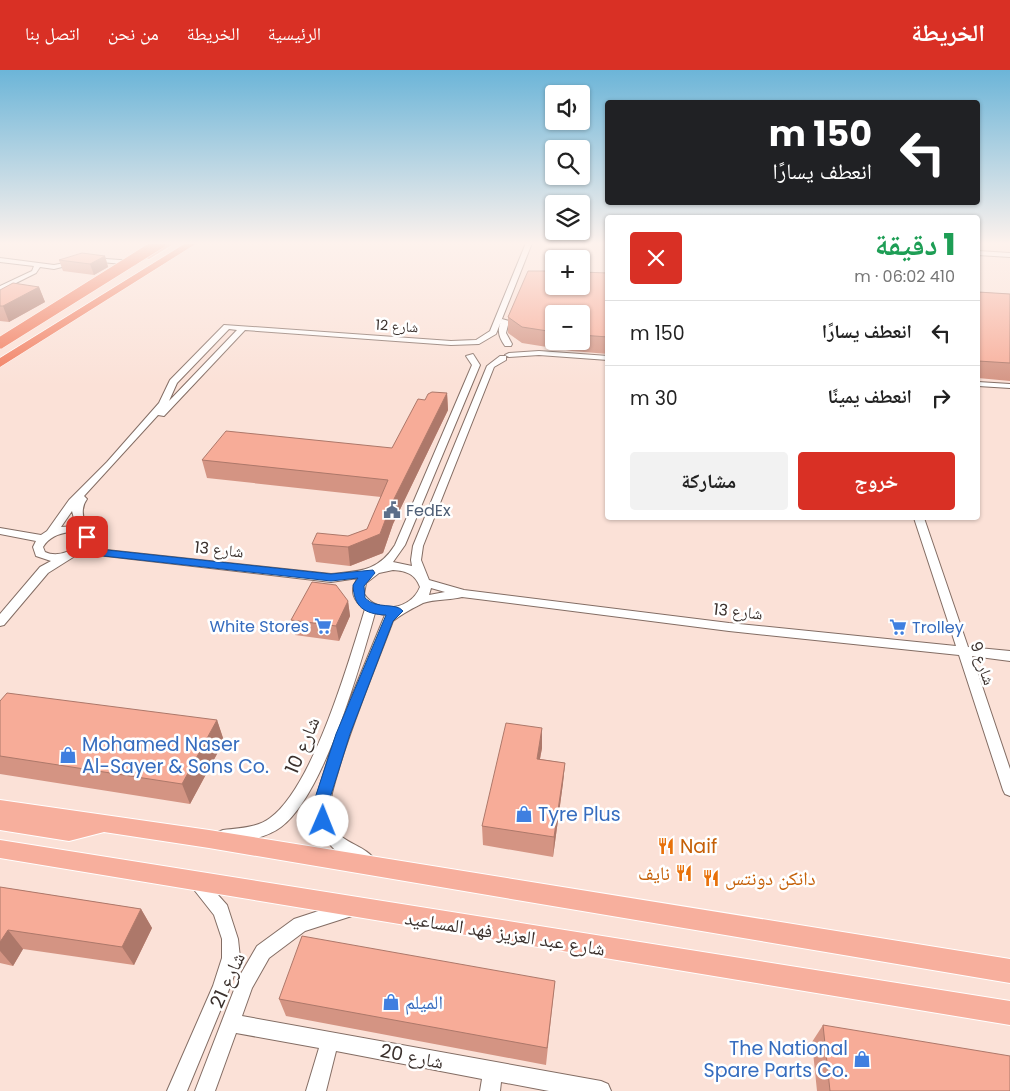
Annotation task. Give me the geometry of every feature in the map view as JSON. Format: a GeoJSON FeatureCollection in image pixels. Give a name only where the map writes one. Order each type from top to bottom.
{"type":"FeatureCollection","features":[{"type":"Feature","properties":{"kind":"highway"},"geometry":{"type":"LineString","coordinates":[[0,343],[83,291]]}},
{"type":"Feature","properties":{"kind":"highway"},"geometry":{"type":"LineString","coordinates":[[0,354],[102,291]]}},
{"type":"Feature","properties":{"kind":"highway"},"geometry":{"type":"LineString","coordinates":[[0,365],[116,291]]}},
{"type":"Feature","properties":{"kind":"highway"},"geometry":{"type":"LineString","coordinates":[[0,372],[129,291]]}},
{"type":"Feature","properties":{"kind":"main road"},"geometry":{"type":"LineString","coordinates":[[0,347],[92,291]]}},
{"type":"Feature","properties":{"kind":"main road"},"geometry":{"type":"LineString","coordinates":[[0,365],[120,291]]}},
{"type":"Feature","properties":{"kind":"main road"},"geometry":{"type":"LineString","coordinates":[[0,808],[209,839],[380,869],[1010,971]]}},
{"type":"Feature","properties":{"kind":"main road"},"geometry":{"type":"LineString","coordinates":[[0,821],[69,832],[108,825]]}},
{"type":"Feature","properties":{"kind":"main road","name":"شارع عبد العزيز فهد المساعيد"},"geometry":{"type":"LineString","coordinates":[[0,849],[1008,1014]]}},
{"type":"Feature","properties":{"kind":"street"},"geometry":{"type":"LineString","coordinates":[[514,292],[501,332],[512,352],[491,366],[418,546],[416,560],[425,591],[420,600],[410,607],[397,611],[383,611],[371,608],[362,602],[358,594],[358,585],[392,558],[400,545],[476,365],[469,354],[468,346],[493,332],[514,292]]}},
{"type":"Feature","properties":{"kind":"street","name":"شارع 12"},"geometry":{"type":"LineString","coordinates":[[173,382],[225,329],[450,344],[498,340],[509,345]]}},
{"type":"Feature","properties":{"kind":"street"},"geometry":{"type":"LineString","coordinates":[[104,553],[93,546],[86,535],[76,509],[79,502],[242,330]]}},
{"type":"Feature","properties":{"kind":"street","name":"شارع 12"},"geometry":{"type":"LineString","coordinates":[[242,330],[453,348],[489,360],[506,357]]}},
{"type":"Feature","properties":{"kind":"street"},"geometry":{"type":"LineString","coordinates":[[509,345],[539,353],[605,358]]}},
{"type":"Feature","properties":{"kind":"street"},"geometry":{"type":"LineString","coordinates":[[506,357],[539,353]]}},
{"type":"Feature","properties":{"kind":"street"},"geometry":{"type":"LineString","coordinates":[[44,570],[44,556],[38,551],[46,537],[73,502],[110,464],[163,404],[173,382],[189,385]]}},
{"type":"Feature","properties":{"kind":"street"},"geometry":{"type":"LineString","coordinates":[[980,384],[1010,386]]}},
{"type":"Feature","properties":{"kind":"street","name":"شارع 9"},"geometry":{"type":"LineString","coordinates":[[920,520],[1010,790]]}},
{"type":"Feature","properties":{"kind":"street"},"geometry":{"type":"LineString","coordinates":[[0,531],[46,537],[66,529],[81,530],[86,535]]}},
{"type":"Feature","properties":{"kind":"street"},"geometry":{"type":"LineString","coordinates":[[0,622],[44,570],[84,545],[86,535]]}},
{"type":"Feature","properties":{"kind":"street","name":"شارع 13"},"geometry":{"type":"LineString","coordinates":[[44,556],[55,558],[71,554],[104,553],[331,578],[372,572]]}},
{"type":"Feature","properties":{"kind":"street"},"geometry":{"type":"LineString","coordinates":[[372,572],[400,566],[423,579]]}},
{"type":"Feature","properties":{"kind":"street","name":"شارع 13"},"geometry":{"type":"LineString","coordinates":[[331,578],[346,584],[358,594]]}},
{"type":"Feature","properties":{"kind":"street","name":"شارع 13"},"geometry":{"type":"LineString","coordinates":[[423,579],[464,594],[729,627],[1010,656]]}},
{"type":"Feature","properties":{"kind":"street","name":"شارع 13"},"geometry":{"type":"LineString","coordinates":[[420,600],[464,594]]}},
{"type":"Feature","properties":{"kind":"street","name":"شارع 10"},"geometry":{"type":"LineString","coordinates":[[209,839],[262,830],[276,824],[298,800],[352,670],[371,608]]}},
{"type":"Feature","properties":{"kind":"street","name":"شارع 10"},"geometry":{"type":"LineString","coordinates":[[380,869],[334,839],[323,821],[322,810],[324,792],[343,734],[388,619],[397,611]]}},
{"type":"Feature","properties":{"kind":"street","name":"شارع 21"},"geometry":{"type":"LineString","coordinates":[[177,1091],[221,987],[231,958],[230,939],[221,911],[196,882]]}},
{"type":"Feature","properties":{"kind":"street","name":"شارع 21"},"geometry":{"type":"LineString","coordinates":[[205,1091],[232,1023],[245,983],[263,952],[300,925],[352,908]]}},
{"type":"Feature","properties":{"kind":"street","name":"شارع 20"},"geometry":{"type":"LineString","coordinates":[[232,1023],[601,1091]]}},
{"type":"Feature","properties":{"kind":"street"},"geometry":{"type":"LineString","coordinates":[[316,1091],[330,1040]]}},
{"type":"Feature","properties":{"kind":"street"},"geometry":{"type":"LineString","coordinates":[[490,1091],[494,1071]]}},
{"type":"Feature","properties":{"kind":"building"},"geometry":{"type":"Polygon","coordinates":[[[0,291],[32,291],[3,306],[0,306],[0,291]]]}},
{"type":"Feature","properties":{"kind":"building"},"geometry":{"type":"Polygon","coordinates":[[[519,291],[545,291],[545,295],[590,295],[590,291],[605,291],[605,337],[590,336],[590,305],[545,305],[545,331],[522,327],[508,317],[519,291]]]}},
{"type":"Feature","properties":{"kind":"building"},"geometry":{"type":"Polygon","coordinates":[[[980,292],[1010,294],[1010,363],[980,361],[980,292]]]}},
{"type":"Feature","properties":{"kind":"building"},"geometry":{"type":"Polygon","coordinates":[[[432,392],[447,393],[391,505],[380,534],[348,547],[312,544],[317,533],[348,536],[367,529],[388,480],[202,460],[226,431],[392,448],[418,399],[425,400],[428,394],[432,392]]]}},
{"type":"Feature","properties":{"kind":"building"},"geometry":{"type":"Polygon","coordinates":[[[312,582],[336,585],[348,601],[336,626],[291,620],[312,582]]]}},
{"type":"Feature","properties":{"kind":"building"},"geometry":{"type":"Polygon","coordinates":[[[7,693],[217,720],[182,784],[0,756],[0,701],[7,693]]]}},
{"type":"Feature","properties":{"kind":"building","name":"Tyre Plus"},"geometry":{"type":"Polygon","coordinates":[[[506,723],[542,728],[537,759],[565,763],[554,837],[482,826],[506,723]]]}},
{"type":"Feature","properties":{"kind":"building"},"geometry":{"type":"Polygon","coordinates":[[[0,887],[141,909],[122,947],[8,930],[0,942],[0,887]]]}},
{"type":"Feature","properties":{"kind":"building"},"geometry":{"type":"Polygon","coordinates":[[[302,936],[555,981],[547,1048],[279,999],[302,936]]]}},
{"type":"Feature","properties":{"kind":"building","name":"The National Spare Parts Co."},"geometry":{"type":"Polygon","coordinates":[[[823,1025],[1010,1056],[1010,1091],[830,1091],[823,1025]]]}},
{"type":"Feature","properties":{"kind":"place","name":"FedEx"},"geometry":{"type":"Point","coordinates":[392,510]}},
{"type":"Feature","properties":{"kind":"place","name":"White Stores"},"geometry":{"type":"Point","coordinates":[323,626]}},
{"type":"Feature","properties":{"kind":"place","name":"Trolley"},"geometry":{"type":"Point","coordinates":[898,627]}},
{"type":"Feature","properties":{"kind":"place","name":"Mohamed Naser Al-Sayer & Sons Co."},"geometry":{"type":"Point","coordinates":[68,755]}},
{"type":"Feature","properties":{"kind":"place","name":"Tyre Plus"},"geometry":{"type":"Point","coordinates":[524,814]}},
{"type":"Feature","properties":{"kind":"place","name":"Naif"},"geometry":{"type":"Point","coordinates":[666,846]}},
{"type":"Feature","properties":{"kind":"place","name":"نايف"},"geometry":{"type":"Point","coordinates":[684,873]}},
{"type":"Feature","properties":{"kind":"place","name":"دانكن دونتس"},"geometry":{"type":"Point","coordinates":[711,878]}},
{"type":"Feature","properties":{"kind":"place","name":"الميلم"},"geometry":{"type":"Point","coordinates":[391,1002]}},
{"type":"Feature","properties":{"kind":"place","name":"The National Spare Parts Co."},"geometry":{"type":"Point","coordinates":[862,1059]}},
{"type":"Feature","properties":{"kind":"route"},"geometry":{"type":"LineString","coordinates":[[87,537],[93,546],[104,553],[331,578],[369,573],[357,588],[362,602],[377,610],[397,611],[388,619],[343,734],[323,798],[323,821]]}}]}
